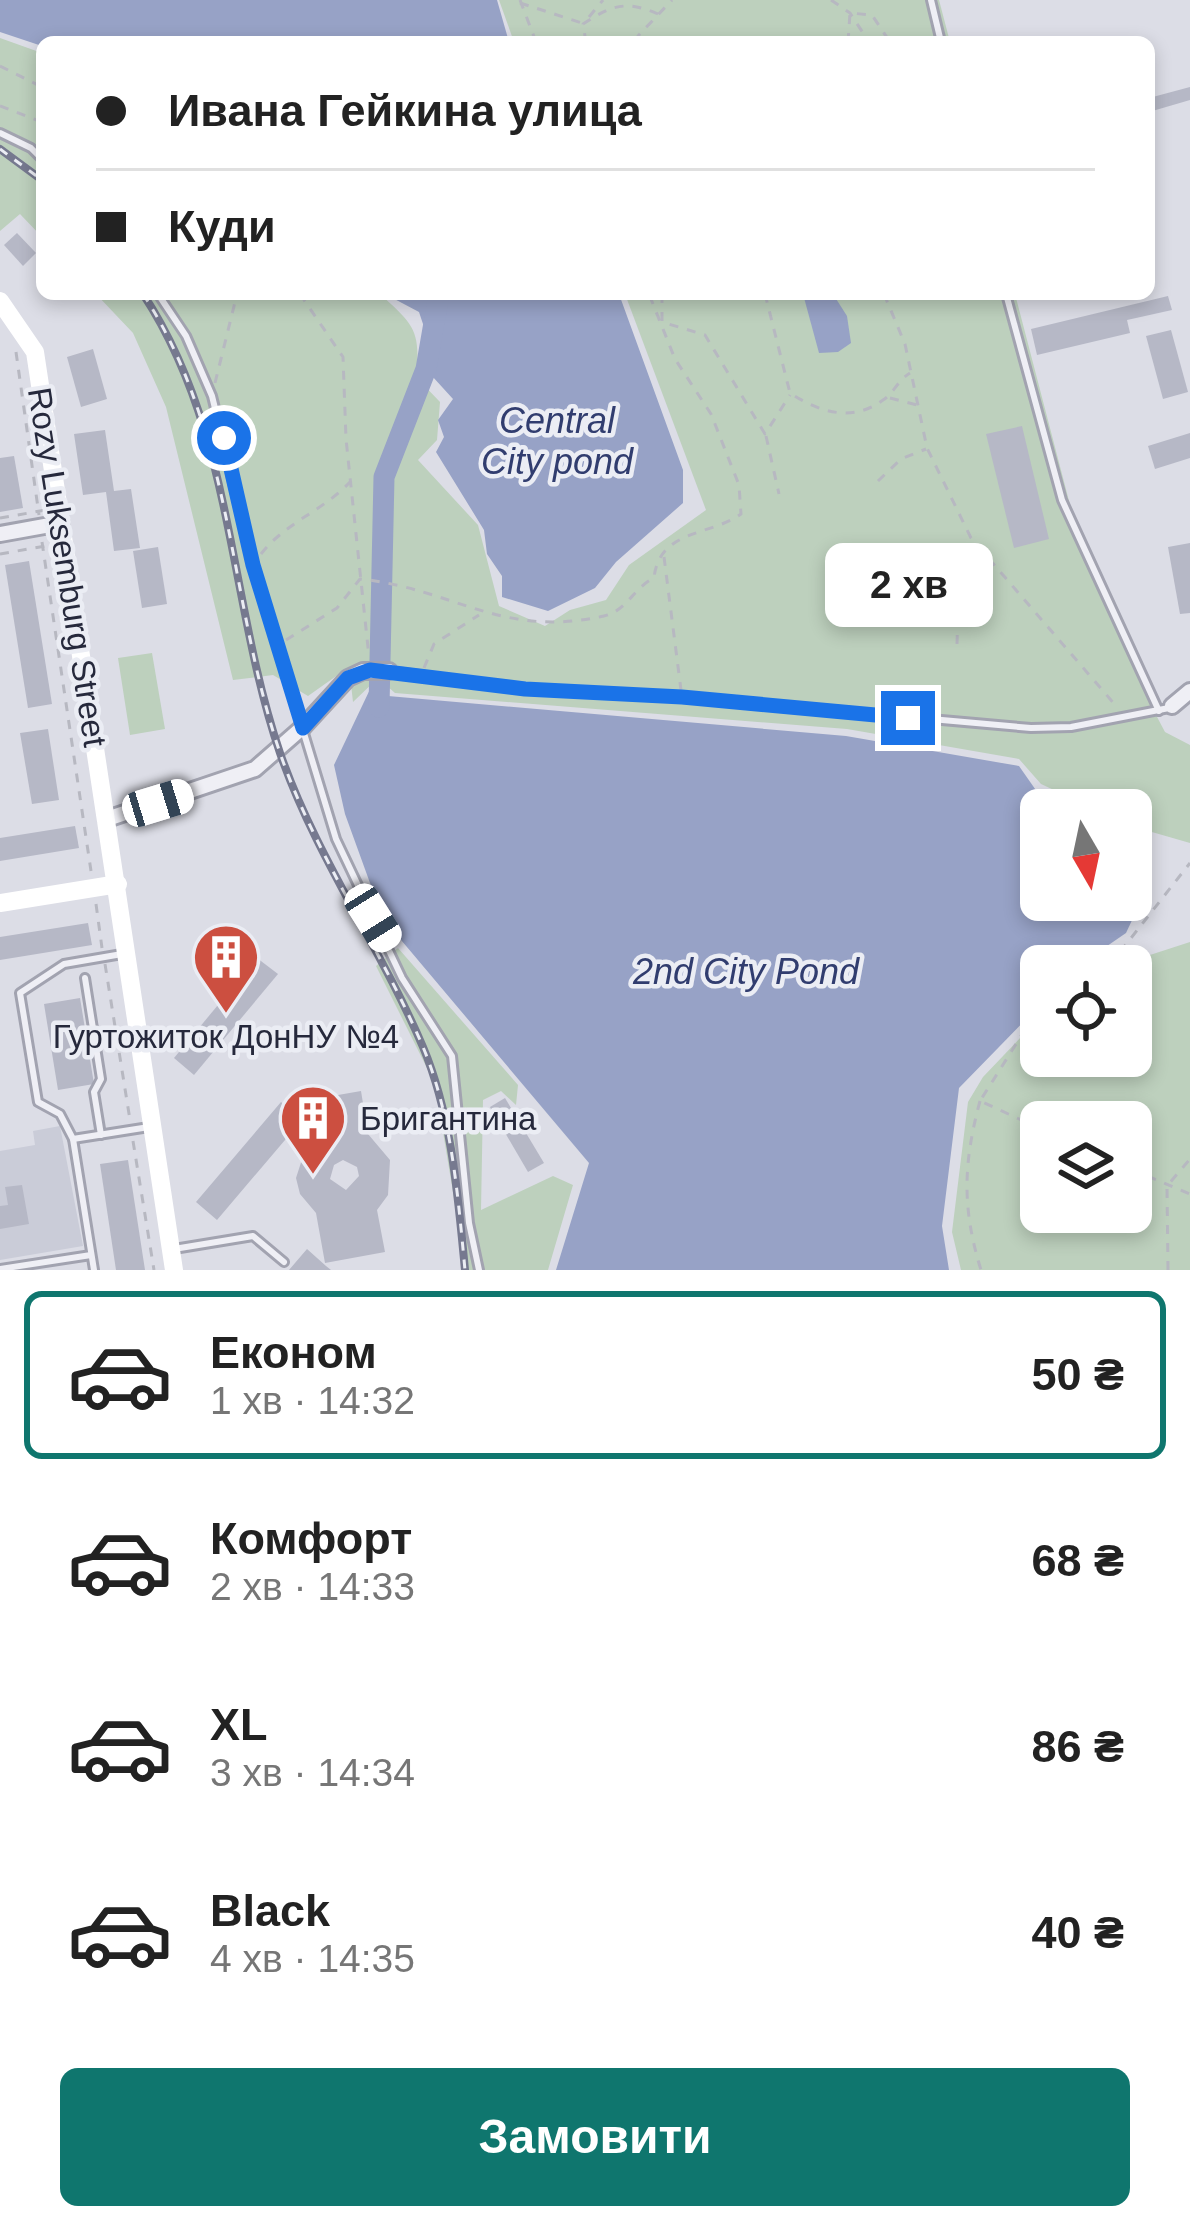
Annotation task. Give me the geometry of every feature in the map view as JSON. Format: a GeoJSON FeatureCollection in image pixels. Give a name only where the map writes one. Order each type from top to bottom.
{"type":"FeatureCollection","features":[{"type":"Feature","properties":{"kind":"street","name":"Rozy Luksemburg Street"},"geometry":{"type":"LineString","coordinates":[[0,302],[35,352],[172,1260]]}},
{"type":"Feature","properties":{"kind":"street"},"geometry":{"type":"LineString","coordinates":[[0,534],[39,519],[62,525]]}},
{"type":"Feature","properties":{"kind":"street"},"geometry":{"type":"LineString","coordinates":[[107,819],[236,779],[270,758],[348,678],[370,670],[389,671]]}},
{"type":"Feature","properties":{"kind":"street"},"geometry":{"type":"LineString","coordinates":[[1166,709],[1190,691]]}},
{"type":"Feature","properties":{"kind":"street"},"geometry":{"type":"LineString","coordinates":[[0,903],[118,884]]}},
{"type":"Feature","properties":{"kind":"lane"},"geometry":{"type":"LineString","coordinates":[[931,0],[940,36]]}},
{"type":"Feature","properties":{"kind":"lane"},"geometry":{"type":"LineString","coordinates":[[0,133],[36,153]]}},
{"type":"Feature","properties":{"kind":"lane"},"geometry":{"type":"LineString","coordinates":[[162,300],[186,336],[212,396],[253,565],[336,839],[403,978],[452,1057],[469,1223],[479,1270]]}},
{"type":"Feature","properties":{"kind":"lane"},"geometry":{"type":"LineString","coordinates":[[389,671],[525,689],[682,697],[1031,728],[1071,727],[1166,709],[1061,500],[1008,300]]}},
{"type":"Feature","properties":{"kind":"lane"},"geometry":{"type":"LineString","coordinates":[[94,1270],[73,1139],[60,1114],[38,1102],[20,992],[64,964],[128,953]]}},
{"type":"Feature","properties":{"kind":"lane"},"geometry":{"type":"LineString","coordinates":[[85,978],[101,1078],[94,1092],[101,1135]]}},
{"type":"Feature","properties":{"kind":"lane"},"geometry":{"type":"LineString","coordinates":[[73,1139],[153,1126]]}},
{"type":"Feature","properties":{"kind":"lane"},"geometry":{"type":"LineString","coordinates":[[172,1260],[253,1236],[284,1262]]}},
{"type":"Feature","properties":{"kind":"lane"},"geometry":{"type":"LineString","coordinates":[[0,1269],[92,1255]]}},
{"type":"Feature","properties":{"kind":"path"},"geometry":{"type":"LineString","coordinates":[[585,36],[583,24],[603,0]]}},
{"type":"Feature","properties":{"kind":"path"},"geometry":{"type":"LineString","coordinates":[[638,36],[672,0]]}},
{"type":"Feature","properties":{"kind":"path"},"geometry":{"type":"LineString","coordinates":[[831,0],[850,13],[864,36]]}},
{"type":"Feature","properties":{"kind":"path"},"geometry":{"type":"LineString","coordinates":[[520,2],[583,24]]}},
{"type":"Feature","properties":{"kind":"path"},"geometry":{"type":"LineString","coordinates":[[520,2],[534,36]]}},
{"type":"Feature","properties":{"kind":"path"},"geometry":{"type":"LineString","coordinates":[[583,24],[611,5],[634,3],[658,14]]}},
{"type":"Feature","properties":{"kind":"path"},"geometry":{"type":"LineString","coordinates":[[848,36],[850,13]]}},
{"type":"Feature","properties":{"kind":"path"},"geometry":{"type":"LineString","coordinates":[[850,13],[872,16],[886,36]]}},
{"type":"Feature","properties":{"kind":"path"},"geometry":{"type":"LineString","coordinates":[[0,66],[36,84]]}},
{"type":"Feature","properties":{"kind":"path"},"geometry":{"type":"LineString","coordinates":[[0,106],[36,120]]}},
{"type":"Feature","properties":{"kind":"path"},"geometry":{"type":"LineString","coordinates":[[212,396],[236,300]]}},
{"type":"Feature","properties":{"kind":"path"},"geometry":{"type":"LineString","coordinates":[[303,300],[343,357],[370,670]]}},
{"type":"Feature","properties":{"kind":"path"},"geometry":{"type":"LineString","coordinates":[[279,643],[315,625],[360,579],[440,596],[481,614],[531,624],[608,616],[654,578],[656,564],[689,532],[728,524],[741,514],[739,485],[711,414],[675,359],[652,300]]}},
{"type":"Feature","properties":{"kind":"path"},"geometry":{"type":"LineString","coordinates":[[662,300],[662,322]]}},
{"type":"Feature","properties":{"kind":"path"},"geometry":{"type":"LineString","coordinates":[[766,300],[790,394],[820,412],[862,412],[889,398],[921,406]]}},
{"type":"Feature","properties":{"kind":"path"},"geometry":{"type":"LineString","coordinates":[[886,300],[921,406],[928,448],[971,538],[1126,718]]}},
{"type":"Feature","properties":{"kind":"path"},"geometry":{"type":"LineString","coordinates":[[662,322],[705,335],[766,434],[779,494]]}},
{"type":"Feature","properties":{"kind":"path"},"geometry":{"type":"LineString","coordinates":[[11,343],[154,1270]]}},
{"type":"Feature","properties":{"kind":"path"},"geometry":{"type":"LineString","coordinates":[[889,398],[895,382],[911,373]]}},
{"type":"Feature","properties":{"kind":"path"},"geometry":{"type":"LineString","coordinates":[[766,434],[790,394]]}},
{"type":"Feature","properties":{"kind":"path"},"geometry":{"type":"LineString","coordinates":[[878,481],[901,459],[928,448]]}},
{"type":"Feature","properties":{"kind":"path"},"geometry":{"type":"LineString","coordinates":[[253,565],[277,534],[334,499],[351,482]]}},
{"type":"Feature","properties":{"kind":"path"},"geometry":{"type":"LineString","coordinates":[[0,518],[62,525],[43,547],[0,554]]}},
{"type":"Feature","properties":{"kind":"path"},"geometry":{"type":"LineString","coordinates":[[957,644],[959,580],[971,538]]}},
{"type":"Feature","properties":{"kind":"path"},"geometry":{"type":"LineString","coordinates":[[664,555],[682,697]]}},
{"type":"Feature","properties":{"kind":"path"},"geometry":{"type":"LineString","coordinates":[[421,675],[434,644],[481,614]]}},
{"type":"Feature","properties":{"kind":"path"},"geometry":{"type":"LineString","coordinates":[[1125,945],[1190,863]]}},
{"type":"Feature","properties":{"kind":"path"},"geometry":{"type":"LineString","coordinates":[[981,1270],[965,1218],[970,1136],[980,1101],[1020,1038]]}},
{"type":"Feature","properties":{"kind":"path"},"geometry":{"type":"LineString","coordinates":[[980,1101],[1020,1119]]}},
{"type":"Feature","properties":{"kind":"path"},"geometry":{"type":"LineString","coordinates":[[1168,1270],[1167,1186],[1190,1159]]}},
{"type":"Feature","properties":{"kind":"path"},"geometry":{"type":"LineString","coordinates":[[1152,1179],[1190,1194]]}},
{"type":"Feature","properties":{"kind":"shaded area"},"geometry":{"type":"Polygon","coordinates":[[[60,1126],[83,1246],[0,1260],[0,1151],[35,1145],[33,1131],[60,1126]]]}},
{"type":"Feature","properties":{"kind":"green space"},"geometry":{"type":"Polygon","coordinates":[[[499,0],[939,0],[948,36],[512,36],[499,0]]]}},
{"type":"Feature","properties":{"kind":"green space"},"geometry":{"type":"Polygon","coordinates":[[[0,38],[36,51],[36,231],[20,214],[0,231],[0,38]]]}},
{"type":"Feature","properties":{"kind":"green space"},"geometry":{"type":"Polygon","coordinates":[[[102,300],[387,300],[413,330],[416,377],[440,402],[437,440],[418,460],[478,525],[499,606],[545,626],[570,610],[606,600],[629,565],[706,510],[627,300],[1017,300],[1074,520],[1147,698],[1165,732],[1190,745],[1190,843],[1152,832],[1152,789],[1052,789],[1019,759],[847,729],[395,693],[378,678],[353,702],[349,667],[308,696],[273,675],[233,680],[166,407],[133,333],[102,300]]]}},
{"type":"Feature","properties":{"kind":"green space"},"geometry":{"type":"Polygon","coordinates":[[[152,653],[165,729],[130,735],[118,658],[152,653]]]}},
{"type":"Feature","properties":{"kind":"green space"},"geometry":{"type":"Polygon","coordinates":[[[1190,942],[1190,1270],[961,1270],[952,1232],[968,1102],[983,1077],[1020,1038],[1020,1077],[1152,1077],[1152,954],[1190,942]]]}},
{"type":"Feature","properties":{"kind":"green space"},"geometry":{"type":"Polygon","coordinates":[[[398,948],[518,1085],[516,1105],[501,1091],[483,1100],[481,1210],[553,1176],[573,1185],[548,1270],[466,1270],[435,1084],[376,966],[398,948]]]}},
{"type":"Feature","properties":{"kind":"water"},"geometry":{"type":"Polygon","coordinates":[[[0,0],[497,0],[507,36],[36,36],[36,44],[0,32],[0,0]]]}},
{"type":"Feature","properties":{"kind":"water","name":"Central City pond"},"geometry":{"type":"Polygon","coordinates":[[[396,300],[621,300],[683,470],[683,503],[616,562],[595,588],[548,611],[502,597],[502,576],[487,554],[484,530],[436,452],[444,437],[438,420],[453,399],[422,365],[428,339],[419,312],[396,300]]]}},
{"type":"Feature","properties":{"kind":"water"},"geometry":{"type":"Polygon","coordinates":[[[805,300],[837,300],[847,316],[851,343],[838,352],[819,353],[805,300]]]}},
{"type":"Feature","properties":{"kind":"water","name":"2nd City Pond"},"geometry":{"type":"Polygon","coordinates":[[[380,681],[388,696],[846,736],[1019,766],[1035,789],[1020,789],[1020,921],[1132,921],[1126,933],[1109,945],[1020,945],[1020,1026],[959,1088],[942,1226],[949,1270],[556,1270],[589,1163],[396,934],[370,883],[345,814],[334,765],[373,683],[380,681]]]}},
{"type":"Feature","properties":{"kind":"building"},"geometry":{"type":"Polygon","coordinates":[[[1190,87],[1190,100],[1155,110],[1155,96],[1190,87]]]}},
{"type":"Feature","properties":{"kind":"building"},"geometry":{"type":"Polygon","coordinates":[[[17,233],[36,253],[23,266],[4,245],[17,233]]]}},
{"type":"Feature","properties":{"kind":"building"},"geometry":{"type":"Polygon","coordinates":[[[1168,296],[1172,310],[1127,320],[1130,333],[1037,355],[1031,329],[1168,296]]]}},
{"type":"Feature","properties":{"kind":"building"},"geometry":{"type":"Polygon","coordinates":[[[1171,330],[1188,392],[1163,399],[1146,336],[1171,330]]]}},
{"type":"Feature","properties":{"kind":"building"},"geometry":{"type":"Polygon","coordinates":[[[93,349],[107,399],[81,407],[67,357],[93,349]]]}},
{"type":"Feature","properties":{"kind":"building"},"geometry":{"type":"Polygon","coordinates":[[[1022,426],[1049,539],[1014,548],[986,434],[1022,426]]]}},
{"type":"Feature","properties":{"kind":"building"},"geometry":{"type":"Polygon","coordinates":[[[105,430],[114,491],[131,489],[140,548],[114,551],[106,492],[83,495],[74,434],[105,430]]]}},
{"type":"Feature","properties":{"kind":"building"},"geometry":{"type":"Polygon","coordinates":[[[1190,433],[1190,458],[1155,469],[1148,446],[1190,433]]]}},
{"type":"Feature","properties":{"kind":"building"},"geometry":{"type":"Polygon","coordinates":[[[14,456],[23,508],[0,512],[0,458],[14,456]]]}},
{"type":"Feature","properties":{"kind":"building"},"geometry":{"type":"Polygon","coordinates":[[[1190,543],[1190,613],[1180,614],[1168,547],[1190,543]]]}},
{"type":"Feature","properties":{"kind":"building"},"geometry":{"type":"Polygon","coordinates":[[[158,547],[167,604],[142,608],[133,551],[158,547]]]}},
{"type":"Feature","properties":{"kind":"building"},"geometry":{"type":"Polygon","coordinates":[[[29,561],[52,704],[28,708],[5,565],[29,561]]]}},
{"type":"Feature","properties":{"kind":"building"},"geometry":{"type":"Polygon","coordinates":[[[48,729],[59,800],[32,804],[20,733],[48,729]]]}},
{"type":"Feature","properties":{"kind":"building"},"geometry":{"type":"Polygon","coordinates":[[[75,826],[79,848],[0,861],[0,838],[75,826]]]}},
{"type":"Feature","properties":{"kind":"building"},"geometry":{"type":"Polygon","coordinates":[[[88,923],[92,945],[0,960],[0,937],[88,923]]]}},
{"type":"Feature","properties":{"kind":"building","name":"Гуртожиток ДонНУ №4"},"geometry":{"type":"Polygon","coordinates":[[[257,958],[278,974],[194,1075],[174,1058],[257,958]]]}},
{"type":"Feature","properties":{"kind":"building"},"geometry":{"type":"Polygon","coordinates":[[[80,998],[94,1084],[58,1090],[44,1004],[80,998]]]}},
{"type":"Feature","properties":{"kind":"building","name":"Бригантина"},"geometry":{"type":"Polygon","coordinates":[[[361,1091],[368,1134],[390,1160],[388,1195],[377,1210],[385,1252],[325,1263],[316,1213],[300,1194],[296,1178],[306,1147],[298,1102],[361,1091]],[[343,1160],[334,1165],[330,1179],[346,1190],[359,1176],[357,1167],[343,1160]]]}},
{"type":"Feature","properties":{"kind":"building"},"geometry":{"type":"Polygon","coordinates":[[[505,1098],[544,1163],[528,1172],[490,1107],[505,1098]]]}},
{"type":"Feature","properties":{"kind":"building"},"geometry":{"type":"Polygon","coordinates":[[[281,1102],[302,1120],[217,1220],[196,1202],[281,1102]]]}},
{"type":"Feature","properties":{"kind":"building"},"geometry":{"type":"Polygon","coordinates":[[[128,1160],[145,1270],[116,1270],[100,1164],[128,1160]]]}},
{"type":"Feature","properties":{"kind":"building"},"geometry":{"type":"Polygon","coordinates":[[[22,1185],[29,1224],[0,1229],[0,1206],[8,1205],[5,1187],[22,1185]]]}},
{"type":"Feature","properties":{"kind":"building"},"geometry":{"type":"Polygon","coordinates":[[[307,1249],[326,1266],[331,1270],[289,1270],[307,1249]]]}},
{"type":"Feature","properties":{"kind":"waterway"},"geometry":{"type":"LineString","coordinates":[[379,707],[384,477],[426,369],[438,300]]}},
{"type":"Feature","properties":{"kind":"railway"},"geometry":{"type":"LineString","coordinates":[[0,149],[36,176]]}},
{"type":"Feature","properties":{"kind":"railway"},"geometry":{"type":"LineString","coordinates":[[146,300],[173,347],[213,460],[249,636],[280,753],[311,829],[406,1010],[433,1073],[452,1157],[465,1270]]}},
{"type":"Feature","properties":{"kind":"place","name":"Гуртожиток ДонНУ №4"},"geometry":{"type":"Point","coordinates":[226,1016]}},
{"type":"Feature","properties":{"kind":"place","name":"Бригантина"},"geometry":{"type":"Point","coordinates":[313,1177]}},
{"type":"Feature","properties":{"kind":"route"},"geometry":{"type":"LineString","coordinates":[[224,438],[253,565],[303,728],[348,678],[370,670],[525,689],[682,697],[908,718]]}}]}
